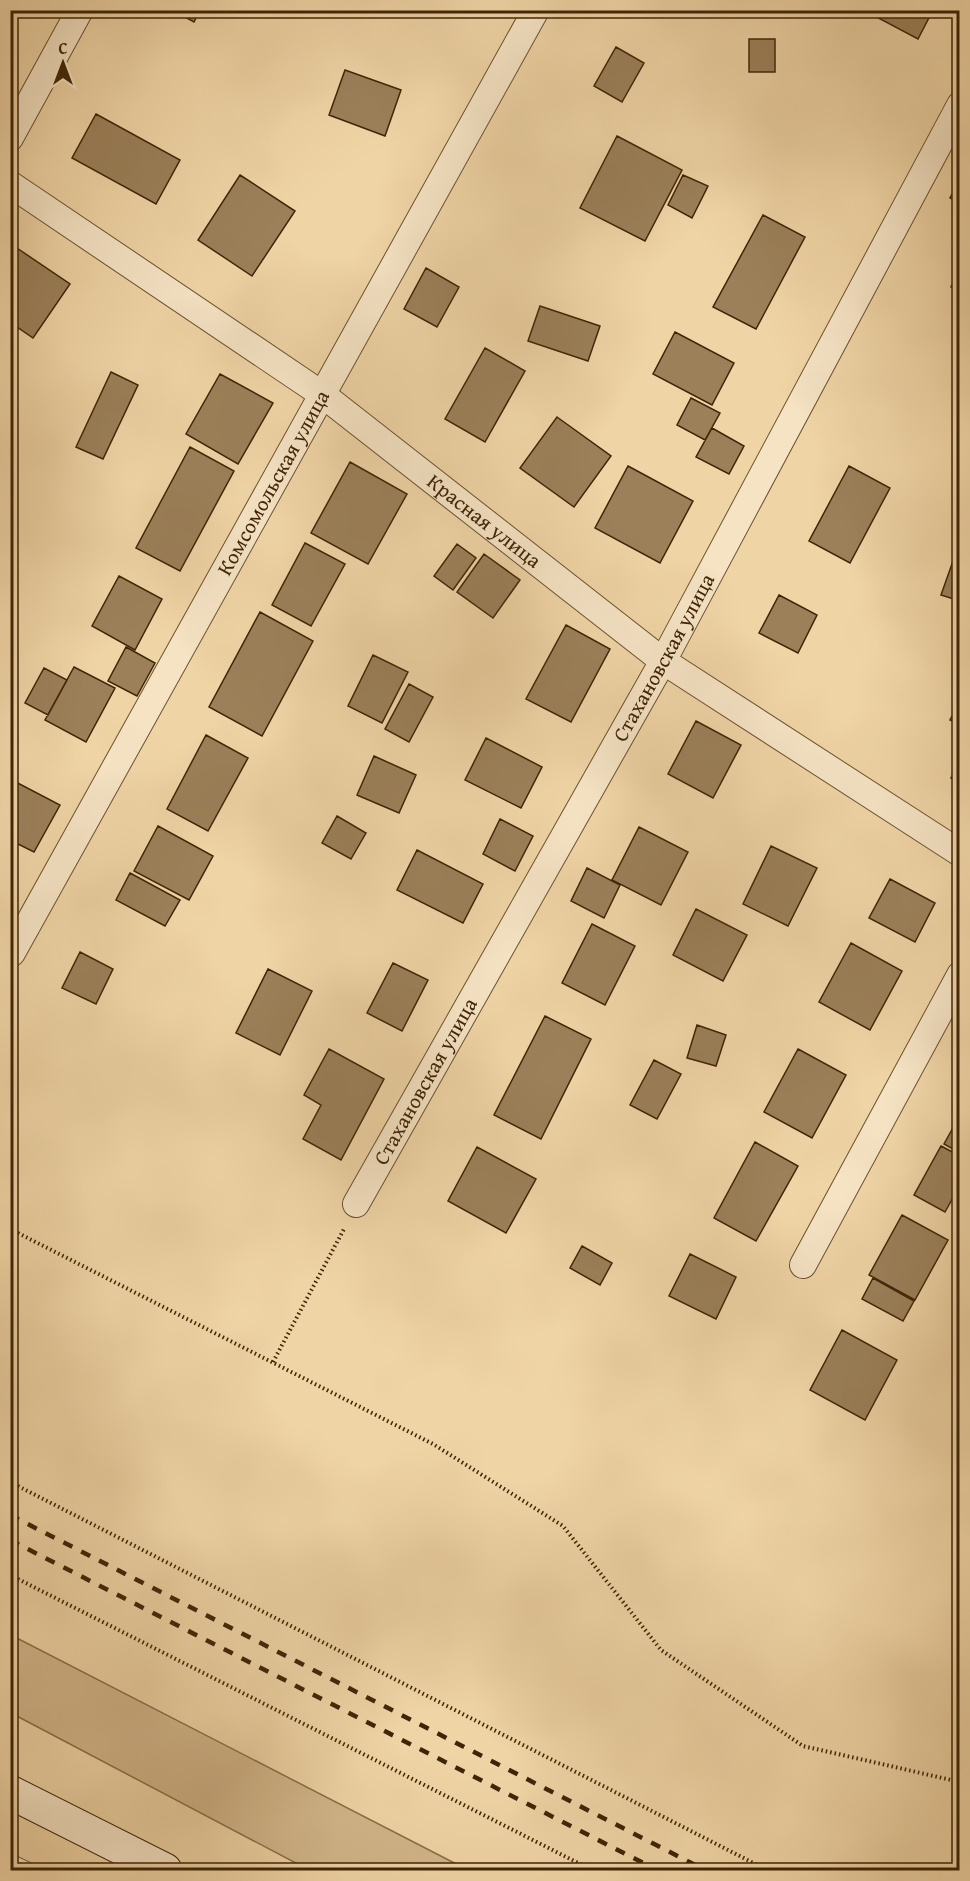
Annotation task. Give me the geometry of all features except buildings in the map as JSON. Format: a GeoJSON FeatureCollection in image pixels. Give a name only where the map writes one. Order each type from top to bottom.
{"type":"FeatureCollection","features":[{"type":"Feature","properties":{"kind":"main road"},"geometry":{"type":"LineString","coordinates":[[10,1792],[165,1870]]}},
{"type":"Feature","properties":{"kind":"street"},"geometry":{"type":"LineString","coordinates":[[10,138],[80,10]]}},
{"type":"Feature","properties":{"kind":"street","name":"Комсомольская улица"},"geometry":{"type":"LineString","coordinates":[[12,953],[536,10]]}},
{"type":"Feature","properties":{"kind":"street","name":"Стахановская улица"},"geometry":{"type":"LineString","coordinates":[[356,1204],[663,661],[960,105]]}},
{"type":"Feature","properties":{"kind":"street","name":"Красная улица"},"geometry":{"type":"LineString","coordinates":[[10,184],[323,395],[663,661],[960,853]]}},
{"type":"Feature","properties":{"kind":"street"},"geometry":{"type":"LineString","coordinates":[[803,1265],[960,975]]}},
{"type":"Feature","properties":{"kind":"lane"},"geometry":{"type":"LineString","coordinates":[[10,1860],[32,1870]]}},
{"type":"Feature","properties":{"kind":"path"},"geometry":{"type":"LineString","coordinates":[[273,1362],[356,1204]]}},
{"type":"Feature","properties":{"kind":"path"},"geometry":{"type":"LineString","coordinates":[[10,1229],[433,1444],[563,1526],[661,1650],[803,1746],[960,1782]]}},
{"type":"Feature","properties":{"kind":"path"},"geometry":{"type":"LineString","coordinates":[[10,1482],[767,1870]]}},
{"type":"Feature","properties":{"kind":"path"},"geometry":{"type":"LineString","coordinates":[[10,1575],[592,1870]]}},
{"type":"Feature","properties":{"kind":"shaded area"},"geometry":{"type":"Polygon","coordinates":[[[10,1635],[468,1870],[309,1870],[11,1713],[10,1635]]]}},
{"type":"Feature","properties":{"kind":"railway"},"geometry":{"type":"LineString","coordinates":[[10,1515],[705,1870]]}},
{"type":"Feature","properties":{"kind":"railway"},"geometry":{"type":"LineString","coordinates":[[10,1540],[657,1870]]}}]}
